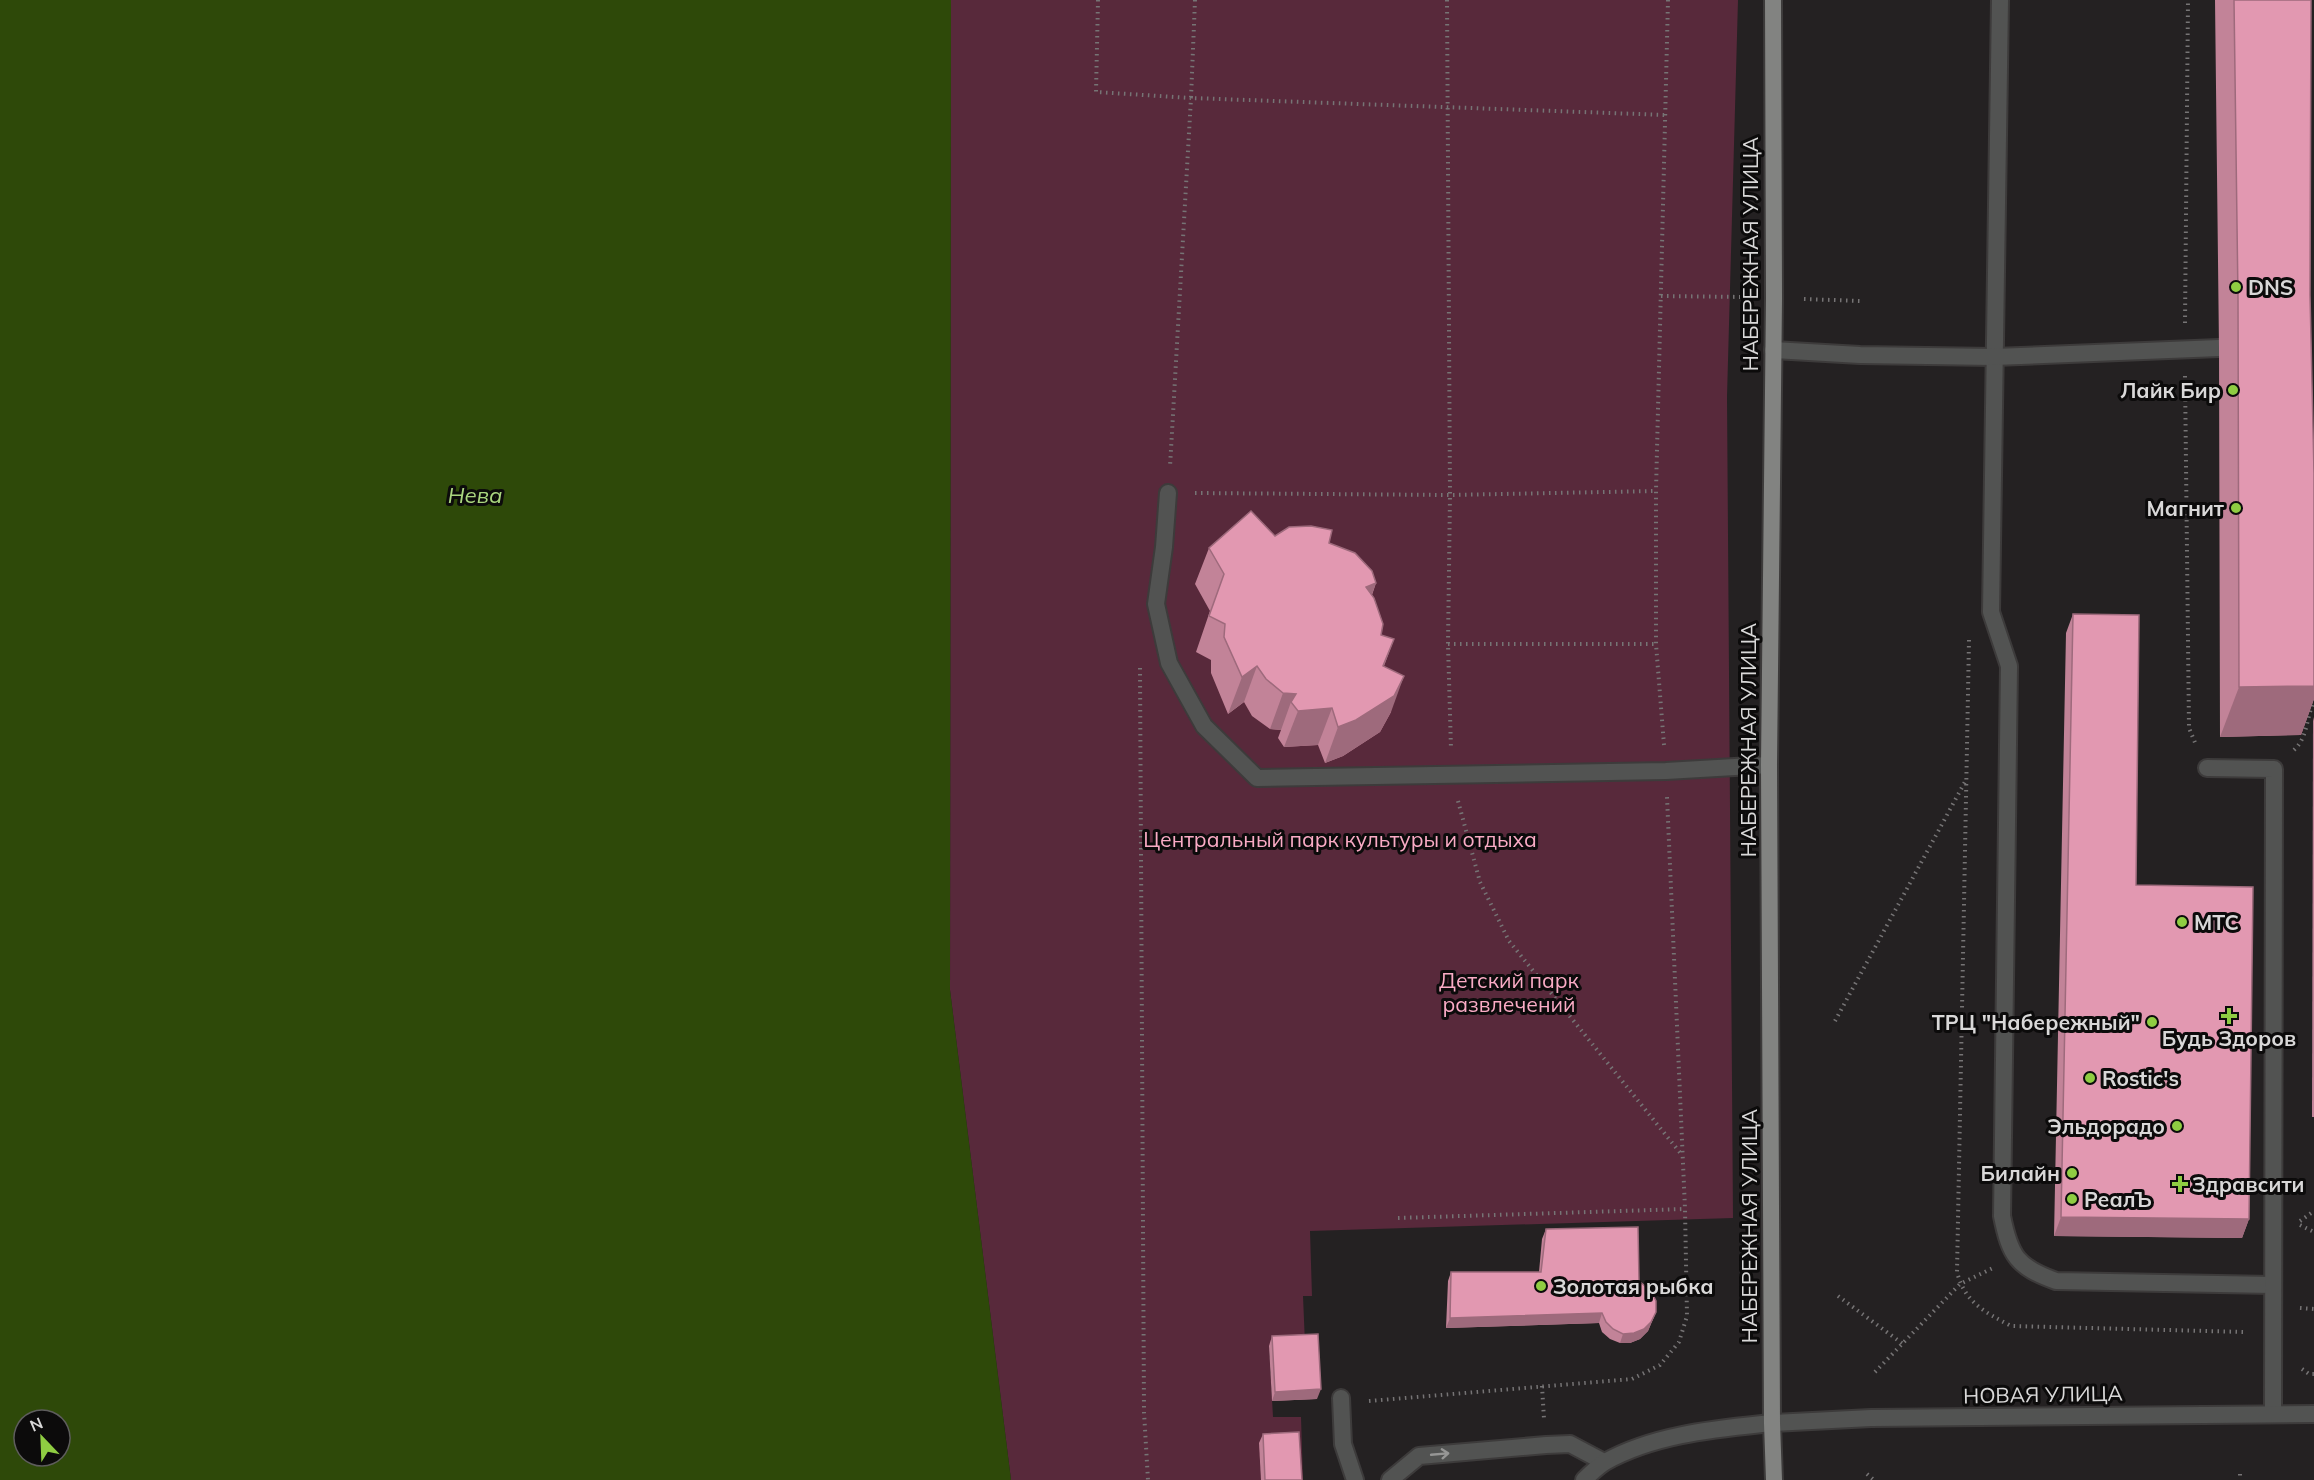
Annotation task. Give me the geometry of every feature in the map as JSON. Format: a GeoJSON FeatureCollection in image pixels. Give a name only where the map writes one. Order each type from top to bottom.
{"type":"FeatureCollection","features":[{"type":"Feature","properties":{"kind":"main road","name":"НАБЕРЕЖНАЯ УЛИЦА"},"geometry":{"type":"LineString","coordinates":[[1773,0],[1770,765],[1774,1480]]}},
{"type":"Feature","properties":{"kind":"street"},"geometry":{"type":"LineString","coordinates":[[2000,0],[1991,612],[2009,666],[2002,1216],[2006,1237],[2015,1256],[2031,1272],[2056,1281],[2273,1285]]}},
{"type":"Feature","properties":{"kind":"street"},"geometry":{"type":"LineString","coordinates":[[1773,350],[1860,355],[1994,357],[2219,348]]}},
{"type":"Feature","properties":{"kind":"street"},"geometry":{"type":"LineString","coordinates":[[1168,493],[1164,547],[1156,604],[1169,663],[1204,726],[1257,778],[1666,771],[1770,765]]}},
{"type":"Feature","properties":{"kind":"street"},"geometry":{"type":"LineString","coordinates":[[2207,768],[2274,769],[2273,1414]]}},
{"type":"Feature","properties":{"kind":"street"},"geometry":{"type":"LineString","coordinates":[[1341,1401],[1343,1444],[1355,1480]]}},
{"type":"Feature","properties":{"kind":"street","name":"НОВАЯ УЛИЦА"},"geometry":{"type":"LineString","coordinates":[[1584,1480],[1604,1462],[1648,1444],[1690,1433],[1772,1423],[1880,1418],[2314,1414]]}},
{"type":"Feature","properties":{"kind":"street"},"geometry":{"type":"LineString","coordinates":[[1390,1480],[1419,1456],[1570,1444],[1604,1462],[1606,1480]]}},
{"type":"Feature","properties":{"kind":"path"},"geometry":{"type":"LineString","coordinates":[[1195,0],[1191,98],[1666,115]]}},
{"type":"Feature","properties":{"kind":"path"},"geometry":{"type":"LineString","coordinates":[[1447,0],[1450,495],[1448,644],[1451,776],[1480,882],[1509,941],[1682,1155]]}},
{"type":"Feature","properties":{"kind":"path"},"geometry":{"type":"LineString","coordinates":[[1341,1401],[1632,1379],[1660,1365],[1679,1342],[1687,1316],[1685,1209],[1666,771],[1656,644],[1656,491],[1668,0]]}},
{"type":"Feature","properties":{"kind":"path"},"geometry":{"type":"LineString","coordinates":[[2188,0],[2184,348],[2189,728],[2207,768]]}},
{"type":"Feature","properties":{"kind":"path"},"geometry":{"type":"LineString","coordinates":[[1661,296],[1744,297]]}},
{"type":"Feature","properties":{"kind":"path"},"geometry":{"type":"LineString","coordinates":[[1804,299],[1861,301]]}},
{"type":"Feature","properties":{"kind":"path"},"geometry":{"type":"LineString","coordinates":[[1168,493],[1450,495],[1656,491]]}},
{"type":"Feature","properties":{"kind":"path"},"geometry":{"type":"LineString","coordinates":[[1448,644],[1656,644]]}},
{"type":"Feature","properties":{"kind":"path"},"geometry":{"type":"LineString","coordinates":[[2274,769],[2304,740],[2309,712],[2314,701]]}},
{"type":"Feature","properties":{"kind":"path"},"geometry":{"type":"LineString","coordinates":[[1834,1022],[1966,779]]}},
{"type":"Feature","properties":{"kind":"path"},"geometry":{"type":"LineString","coordinates":[[1398,1218],[1685,1209]]}},
{"type":"Feature","properties":{"kind":"path"},"geometry":{"type":"LineString","coordinates":[[2314,1211],[2297,1223],[2314,1232]]}},
{"type":"Feature","properties":{"kind":"path"},"geometry":{"type":"LineString","coordinates":[[1875,1372],[1960,1284],[2015,1256]]}},
{"type":"Feature","properties":{"kind":"path"},"geometry":{"type":"LineString","coordinates":[[1838,1296],[1903,1344]]}},
{"type":"Feature","properties":{"kind":"path"},"geometry":{"type":"LineString","coordinates":[[2297,1308],[2314,1309]]}},
{"type":"Feature","properties":{"kind":"path"},"geometry":{"type":"LineString","coordinates":[[1542,1386],[1544,1422]]}},
{"type":"Feature","properties":{"kind":"path"},"geometry":{"type":"LineString","coordinates":[[1144,1412],[1148,1480]]}},
{"type":"Feature","properties":{"kind":"path"},"geometry":{"type":"LineString","coordinates":[[1867,1474],[1874,1480]]}},
{"type":"Feature","properties":{"kind":"path"},"geometry":{"type":"LineString","coordinates":[[2240,1474],[2240,1480]]}},
{"type":"Feature","properties":{"kind":"green space","name":"Центральный парк культуры и отдыха"},"geometry":{"type":"Polygon","coordinates":[[[951,0],[1738,0],[1727,397],[1733,1218],[1310,1231],[1312,1296],[1303,1296],[1305,1344],[1269,1346],[1273,1417],[1301,1417],[1303,1480],[1011,1480],[950,990],[951,0]]]}},
{"type":"Feature","properties":{"kind":"water","name":"Нева"},"geometry":{"type":"Polygon","coordinates":[[[0,0],[951,0],[950,990],[1011,1480],[0,1480],[0,0]]]}},
{"type":"Feature","properties":{"kind":"building"},"geometry":{"type":"Polygon","coordinates":[[[2234,0],[2311,0],[2310,295],[2314,473],[2314,686],[2239,687],[2238,298],[2234,0]]]}},
{"type":"Feature","properties":{"kind":"building"},"geometry":{"type":"Polygon","coordinates":[[[1251,511],[1275,536],[1289,527],[1311,526],[1332,530],[1329,543],[1355,553],[1372,571],[1376,583],[1366,587],[1374,598],[1383,624],[1381,635],[1394,639],[1383,666],[1404,676],[1394,696],[1356,720],[1338,727],[1332,708],[1298,711],[1291,702],[1296,694],[1283,693],[1266,679],[1257,666],[1242,677],[1224,637],[1225,624],[1209,616],[1224,574],[1209,548],[1251,511]]]}},
{"type":"Feature","properties":{"kind":"building","name":"ТРЦ \"Набережный\""},"geometry":{"type":"Polygon","coordinates":[[[2073,614],[2139,615],[2136,885],[2253,887],[2249,1219],[2061,1217],[2073,614]]]}},
{"type":"Feature","properties":{"kind":"building","name":"Золотая рыбка"},"geometry":{"type":"Polygon","coordinates":[[[1638,1227],[1639,1281],[1651,1291],[1656,1301],[1656,1312],[1644,1329],[1623,1334],[1606,1322],[1602,1313],[1450,1318],[1451,1272],[1541,1272],[1546,1229],[1638,1227]]]}},
{"type":"Feature","properties":{"kind":"building"},"geometry":{"type":"Polygon","coordinates":[[[1318,1334],[1321,1389],[1275,1392],[1272,1336],[1318,1334]]]}},
{"type":"Feature","properties":{"kind":"building"},"geometry":{"type":"Polygon","coordinates":[[[1299,1432],[1302,1480],[1265,1480],[1263,1434],[1299,1432]]]}},
{"type":"Feature","properties":{"kind":"place","name":"DNS"},"geometry":{"type":"Point","coordinates":[2236,287]}},
{"type":"Feature","properties":{"kind":"place","name":"Лайк Бир"},"geometry":{"type":"Point","coordinates":[2233,390]}},
{"type":"Feature","properties":{"kind":"place","name":"Магнит"},"geometry":{"type":"Point","coordinates":[2236,508]}},
{"type":"Feature","properties":{"kind":"place","name":"МТС"},"geometry":{"type":"Point","coordinates":[2182,922]}},
{"type":"Feature","properties":{"kind":"place","name":"Будь Здоров"},"geometry":{"type":"Point","coordinates":[2229,1016]}},
{"type":"Feature","properties":{"kind":"place","name":"ТРЦ \"Набережный\""},"geometry":{"type":"Point","coordinates":[2152,1022]}},
{"type":"Feature","properties":{"kind":"place","name":"Rostic's"},"geometry":{"type":"Point","coordinates":[2090,1078]}},
{"type":"Feature","properties":{"kind":"place","name":"Эльдорадо"},"geometry":{"type":"Point","coordinates":[2177,1126]}},
{"type":"Feature","properties":{"kind":"place","name":"Билайн"},"geometry":{"type":"Point","coordinates":[2072,1173]}},
{"type":"Feature","properties":{"kind":"place","name":"Здравсити"},"geometry":{"type":"Point","coordinates":[2180,1184]}},
{"type":"Feature","properties":{"kind":"place","name":"РеалЪ"},"geometry":{"type":"Point","coordinates":[2072,1199]}},
{"type":"Feature","properties":{"kind":"place","name":"Золотая рыбка"},"geometry":{"type":"Point","coordinates":[1541,1286]}},
{"type":"Feature","properties":{"kind":"park label","name":"Детский парк развлечений"},"geometry":{"type":"Point","coordinates":[1509,992]}}]}
